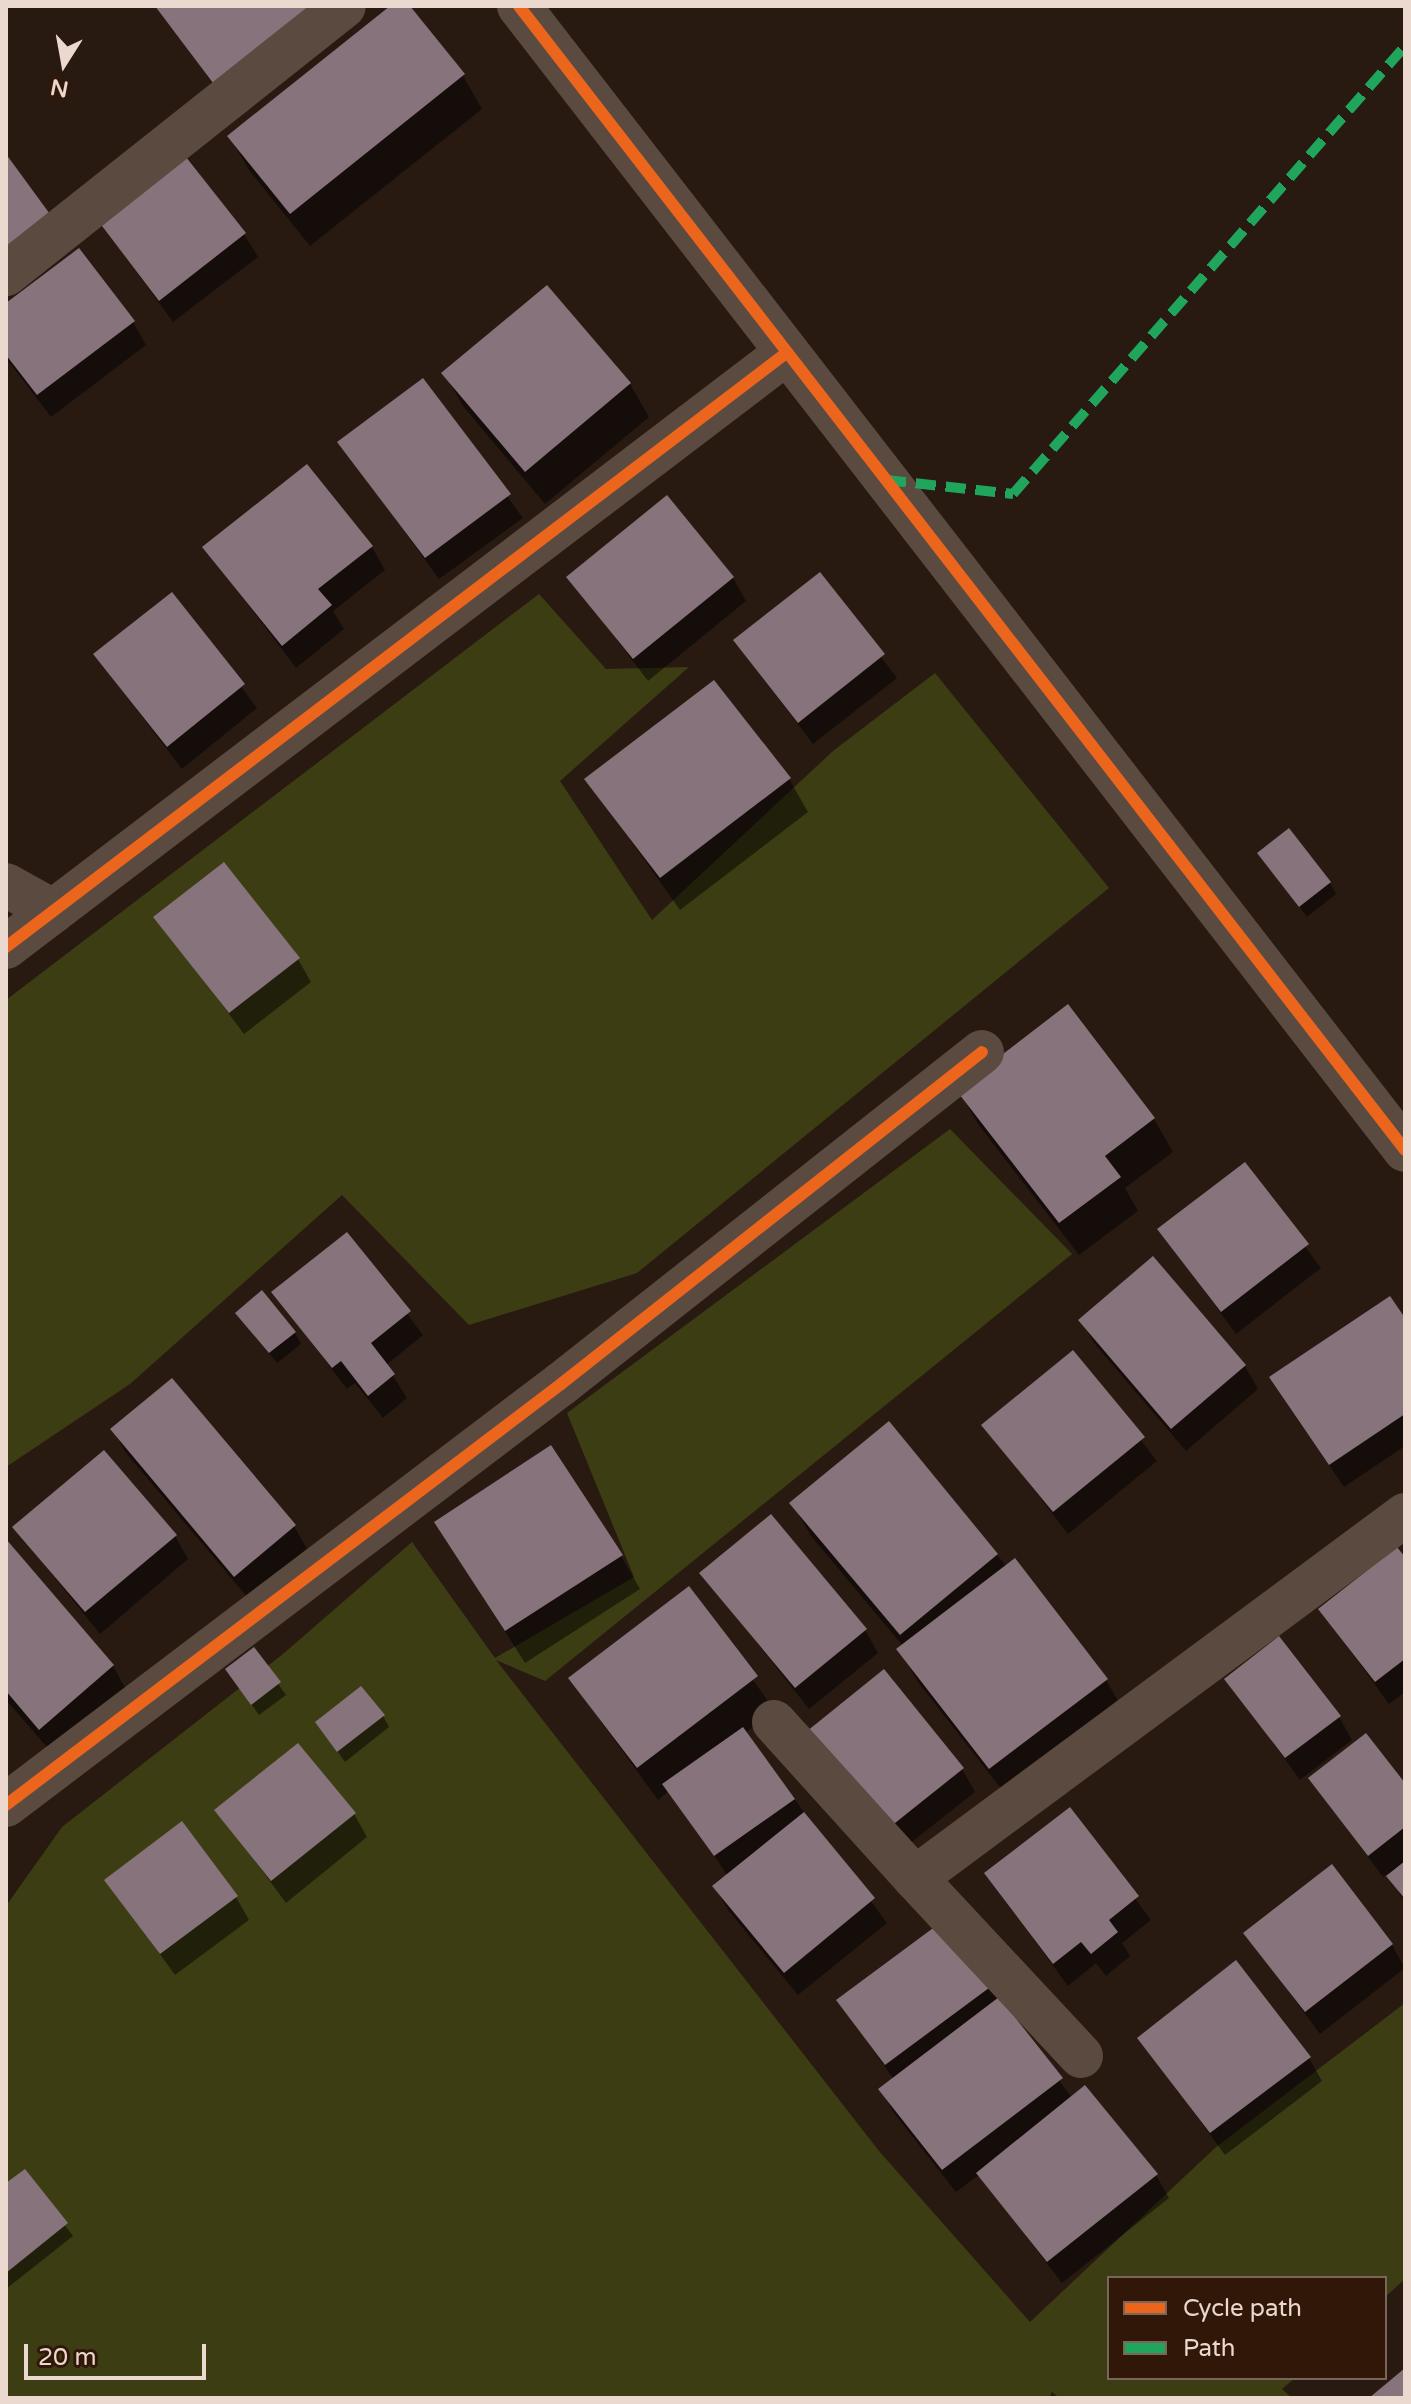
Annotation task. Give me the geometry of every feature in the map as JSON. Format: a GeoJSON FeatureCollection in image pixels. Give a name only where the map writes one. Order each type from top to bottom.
{"type":"FeatureCollection","features":[{"type":"Feature","properties":{"kind":"street"},"geometry":{"type":"LineString","coordinates":[[6,274],[344,6]]}},
{"type":"Feature","properties":{"kind":"street"},"geometry":{"type":"LineString","coordinates":[[519,6],[785,354],[1405,1150]]}},
{"type":"Feature","properties":{"kind":"street"},"geometry":{"type":"LineString","coordinates":[[6,947],[785,354]]}},
{"type":"Feature","properties":{"kind":"street"},"geometry":{"type":"LineString","coordinates":[[6,885],[53,911]]}},
{"type":"Feature","properties":{"kind":"street"},"geometry":{"type":"LineString","coordinates":[[6,1805],[561,1384],[982,1052]]}},
{"type":"Feature","properties":{"kind":"street"},"geometry":{"type":"LineString","coordinates":[[915,1878],[1405,1515]]}},
{"type":"Feature","properties":{"kind":"street"},"geometry":{"type":"LineString","coordinates":[[774,1722],[1081,2056]]}},
{"type":"Feature","properties":{"kind":"shaded area"},"geometry":{"type":"Polygon","coordinates":[[[539,594],[606,669],[689,667],[560,781],[652,920],[833,751],[935,673],[1109,888],[637,1273],[469,1325],[342,1195],[130,1384],[6,1467],[6,1000],[539,594]]]}},
{"type":"Feature","properties":{"kind":"shaded area"},"geometry":{"type":"Polygon","coordinates":[[[950,1129],[1072,1254],[545,1681],[496,1660],[879,2151],[1030,2322],[1215,2148],[1405,2003],[1405,2279],[1387,2295],[1387,2276],[1107,2276],[1107,2380],[1293,2380],[1282,2389],[1292,2398],[1059,2398],[1052,2392],[1049,2398],[6,2398],[6,1906],[62,1827],[283,1654],[412,1542],[495,1658],[634,1577],[567,1413],[950,1129]]]}},
{"type":"Feature","properties":{"kind":"building"},"geometry":{"type":"Polygon","coordinates":[[[155,6],[316,6],[213,83],[155,6]]]}},
{"type":"Feature","properties":{"kind":"building"},"geometry":{"type":"Polygon","coordinates":[[[390,6],[410,6],[465,74],[290,214],[227,136],[390,6]]]}},
{"type":"Feature","properties":{"kind":"building"},"geometry":{"type":"Polygon","coordinates":[[[182,152],[246,233],[159,301],[96,218],[182,152]]]}},
{"type":"Feature","properties":{"kind":"building"},"geometry":{"type":"Polygon","coordinates":[[[6,154],[55,221],[6,257],[6,154]]]}},
{"type":"Feature","properties":{"kind":"building"},"geometry":{"type":"Polygon","coordinates":[[[79,248],[135,321],[37,395],[6,355],[6,303],[79,248]]]}},
{"type":"Feature","properties":{"kind":"building"},"geometry":{"type":"Polygon","coordinates":[[[547,285],[631,383],[525,472],[441,373],[547,285]]]}},
{"type":"Feature","properties":{"kind":"building"},"geometry":{"type":"Polygon","coordinates":[[[423,378],[511,494],[425,558],[337,442],[423,378]]]}},
{"type":"Feature","properties":{"kind":"building"},"geometry":{"type":"Polygon","coordinates":[[[307,464],[373,546],[318,589],[332,605],[282,646],[202,547],[307,464]]]}},
{"type":"Feature","properties":{"kind":"building"},"geometry":{"type":"Polygon","coordinates":[[[667,495],[734,577],[633,659],[566,577],[667,495]]]}},
{"type":"Feature","properties":{"kind":"building"},"geometry":{"type":"Polygon","coordinates":[[[820,572],[885,654],[798,723],[733,640],[820,572]]]}},
{"type":"Feature","properties":{"kind":"building"},"geometry":{"type":"Polygon","coordinates":[[[172,592],[245,684],[167,747],[93,654],[172,592]]]}},
{"type":"Feature","properties":{"kind":"building"},"geometry":{"type":"Polygon","coordinates":[[[714,680],[791,778],[660,878],[584,779],[714,680]]]}},
{"type":"Feature","properties":{"kind":"building"},"geometry":{"type":"Polygon","coordinates":[[[1289,828],[1331,882],[1299,907],[1257,853],[1289,828]]]}},
{"type":"Feature","properties":{"kind":"building"},"geometry":{"type":"Polygon","coordinates":[[[224,862],[300,958],[229,1013],[153,917],[224,862]]]}},
{"type":"Feature","properties":{"kind":"building"},"geometry":{"type":"Polygon","coordinates":[[[1068,1004],[1155,1118],[1105,1156],[1121,1177],[1059,1223],[956,1090],[1068,1004]]]}},
{"type":"Feature","properties":{"kind":"building"},"geometry":{"type":"Polygon","coordinates":[[[1245,1162],[1309,1244],[1221,1312],[1157,1229],[1245,1162]]]}},
{"type":"Feature","properties":{"kind":"building"},"geometry":{"type":"Polygon","coordinates":[[[347,1232],[411,1311],[371,1343],[395,1374],[368,1396],[341,1361],[332,1368],[271,1292],[347,1232]]]}},
{"type":"Feature","properties":{"kind":"building"},"geometry":{"type":"Polygon","coordinates":[[[1153,1256],[1246,1365],[1171,1429],[1078,1320],[1153,1256]]]}},
{"type":"Feature","properties":{"kind":"building"},"geometry":{"type":"Polygon","coordinates":[[[262,1290],[296,1332],[269,1353],[235,1313],[262,1290]]]}},
{"type":"Feature","properties":{"kind":"building"},"geometry":{"type":"Polygon","coordinates":[[[1390,1296],[1405,1318],[1405,1414],[1329,1465],[1269,1377],[1390,1296]]]}},
{"type":"Feature","properties":{"kind":"building"},"geometry":{"type":"Polygon","coordinates":[[[1073,1350],[1145,1437],[1053,1512],[981,1425],[1073,1350]]]}},
{"type":"Feature","properties":{"kind":"building"},"geometry":{"type":"Polygon","coordinates":[[[172,1378],[296,1525],[234,1577],[110,1429],[172,1378]]]}},
{"type":"Feature","properties":{"kind":"building"},"geometry":{"type":"Polygon","coordinates":[[[889,1421],[998,1554],[900,1635],[789,1503],[889,1421]]]}},
{"type":"Feature","properties":{"kind":"building"},"geometry":{"type":"Polygon","coordinates":[[[551,1445],[623,1555],[505,1631],[434,1522],[551,1445]]]}},
{"type":"Feature","properties":{"kind":"building"},"geometry":{"type":"Polygon","coordinates":[[[104,1450],[177,1535],[85,1612],[12,1527],[104,1450]]]}},
{"type":"Feature","properties":{"kind":"building"},"geometry":{"type":"Polygon","coordinates":[[[771,1514],[867,1629],[795,1688],[699,1573],[771,1514]]]}},
{"type":"Feature","properties":{"kind":"building"},"geometry":{"type":"Polygon","coordinates":[[[6,1539],[114,1665],[39,1730],[6,1691],[6,1539]]]}},
{"type":"Feature","properties":{"kind":"building"},"geometry":{"type":"Polygon","coordinates":[[[1397,1547],[1405,1557],[1405,1659],[1375,1682],[1318,1609],[1397,1547]]]}},
{"type":"Feature","properties":{"kind":"building"},"geometry":{"type":"Polygon","coordinates":[[[1015,1558],[1108,1679],[989,1769],[896,1649],[1015,1558]]]}},
{"type":"Feature","properties":{"kind":"building"},"geometry":{"type":"Polygon","coordinates":[[[689,1586],[758,1676],[637,1768],[568,1678],[689,1586]]]}},
{"type":"Feature","properties":{"kind":"building"},"geometry":{"type":"Polygon","coordinates":[[[1279,1636],[1341,1716],[1285,1758],[1224,1679],[1279,1636]]]}},
{"type":"Feature","properties":{"kind":"building"},"geometry":{"type":"Polygon","coordinates":[[[254,1647],[281,1682],[251,1705],[225,1669],[254,1647]]]}},
{"type":"Feature","properties":{"kind":"building"},"geometry":{"type":"Polygon","coordinates":[[[884,1669],[964,1768],[880,1835],[801,1736],[884,1669]]]}},
{"type":"Feature","properties":{"kind":"building"},"geometry":{"type":"Polygon","coordinates":[[[361,1686],[385,1715],[337,1752],[315,1722],[361,1686]]]}},
{"type":"Feature","properties":{"kind":"building"},"geometry":{"type":"Polygon","coordinates":[[[743,1727],[795,1799],[714,1856],[662,1784],[743,1727]]]}},
{"type":"Feature","properties":{"kind":"building"},"geometry":{"type":"Polygon","coordinates":[[[1366,1733],[1405,1783],[1405,1827],[1368,1856],[1308,1778],[1366,1733]]]}},
{"type":"Feature","properties":{"kind":"building"},"geometry":{"type":"Polygon","coordinates":[[[298,1743],[356,1813],[271,1881],[214,1810],[298,1743]]]}},
{"type":"Feature","properties":{"kind":"building"},"geometry":{"type":"Polygon","coordinates":[[[1070,1807],[1139,1896],[1109,1920],[1118,1932],[1091,1954],[1081,1942],[1053,1964],[984,1873],[1070,1807]]]}},
{"type":"Feature","properties":{"kind":"building"},"geometry":{"type":"Polygon","coordinates":[[[804,1812],[875,1898],[784,1973],[712,1886],[804,1812]]]}},
{"type":"Feature","properties":{"kind":"building"},"geometry":{"type":"Polygon","coordinates":[[[182,1821],[238,1896],[160,1954],[104,1880],[182,1821]]]}},
{"type":"Feature","properties":{"kind":"building"},"geometry":{"type":"Polygon","coordinates":[[[1405,1861],[1405,1899],[1386,1876],[1405,1861]]]}},
{"type":"Feature","properties":{"kind":"building"},"geometry":{"type":"Polygon","coordinates":[[[1332,1864],[1393,1944],[1305,2012],[1243,1933],[1332,1864]]]}},
{"type":"Feature","properties":{"kind":"building"},"geometry":{"type":"Polygon","coordinates":[[[944,1920],[993,1985],[885,2065],[836,2000],[944,1920]]]}},
{"type":"Feature","properties":{"kind":"building"},"geometry":{"type":"Polygon","coordinates":[[[1236,1960],[1311,2057],[1210,2133],[1137,2038],[1236,1960]]]}},
{"type":"Feature","properties":{"kind":"building"},"geometry":{"type":"Polygon","coordinates":[[[999,1997],[1063,2078],[942,2170],[878,2089],[999,1997]]]}},
{"type":"Feature","properties":{"kind":"building"},"geometry":{"type":"Polygon","coordinates":[[[1085,2085],[1158,2174],[1047,2262],[976,2173],[1085,2085]]]}},
{"type":"Feature","properties":{"kind":"building"},"geometry":{"type":"Polygon","coordinates":[[[25,2169],[68,2223],[6,2273],[6,2183],[25,2169]]]}},
{"type":"Feature","properties":{"kind":"building"},"geometry":{"type":"Polygon","coordinates":[[[1405,2368],[1405,2398],[1369,2398],[1405,2368]]]}},
{"type":"Feature","properties":{"kind":"marked path"},"geometry":{"type":"LineString","coordinates":[[886,480],[1013,494],[1405,46]]}},
{"type":"Feature","properties":{"kind":"cycle path"},"geometry":{"type":"LineString","coordinates":[[519,6],[1405,1150]]}},
{"type":"Feature","properties":{"kind":"cycle path"},"geometry":{"type":"LineString","coordinates":[[6,947],[785,354]]}},
{"type":"Feature","properties":{"kind":"cycle path"},"geometry":{"type":"LineString","coordinates":[[6,1805],[561,1384],[982,1052]]}}]}
